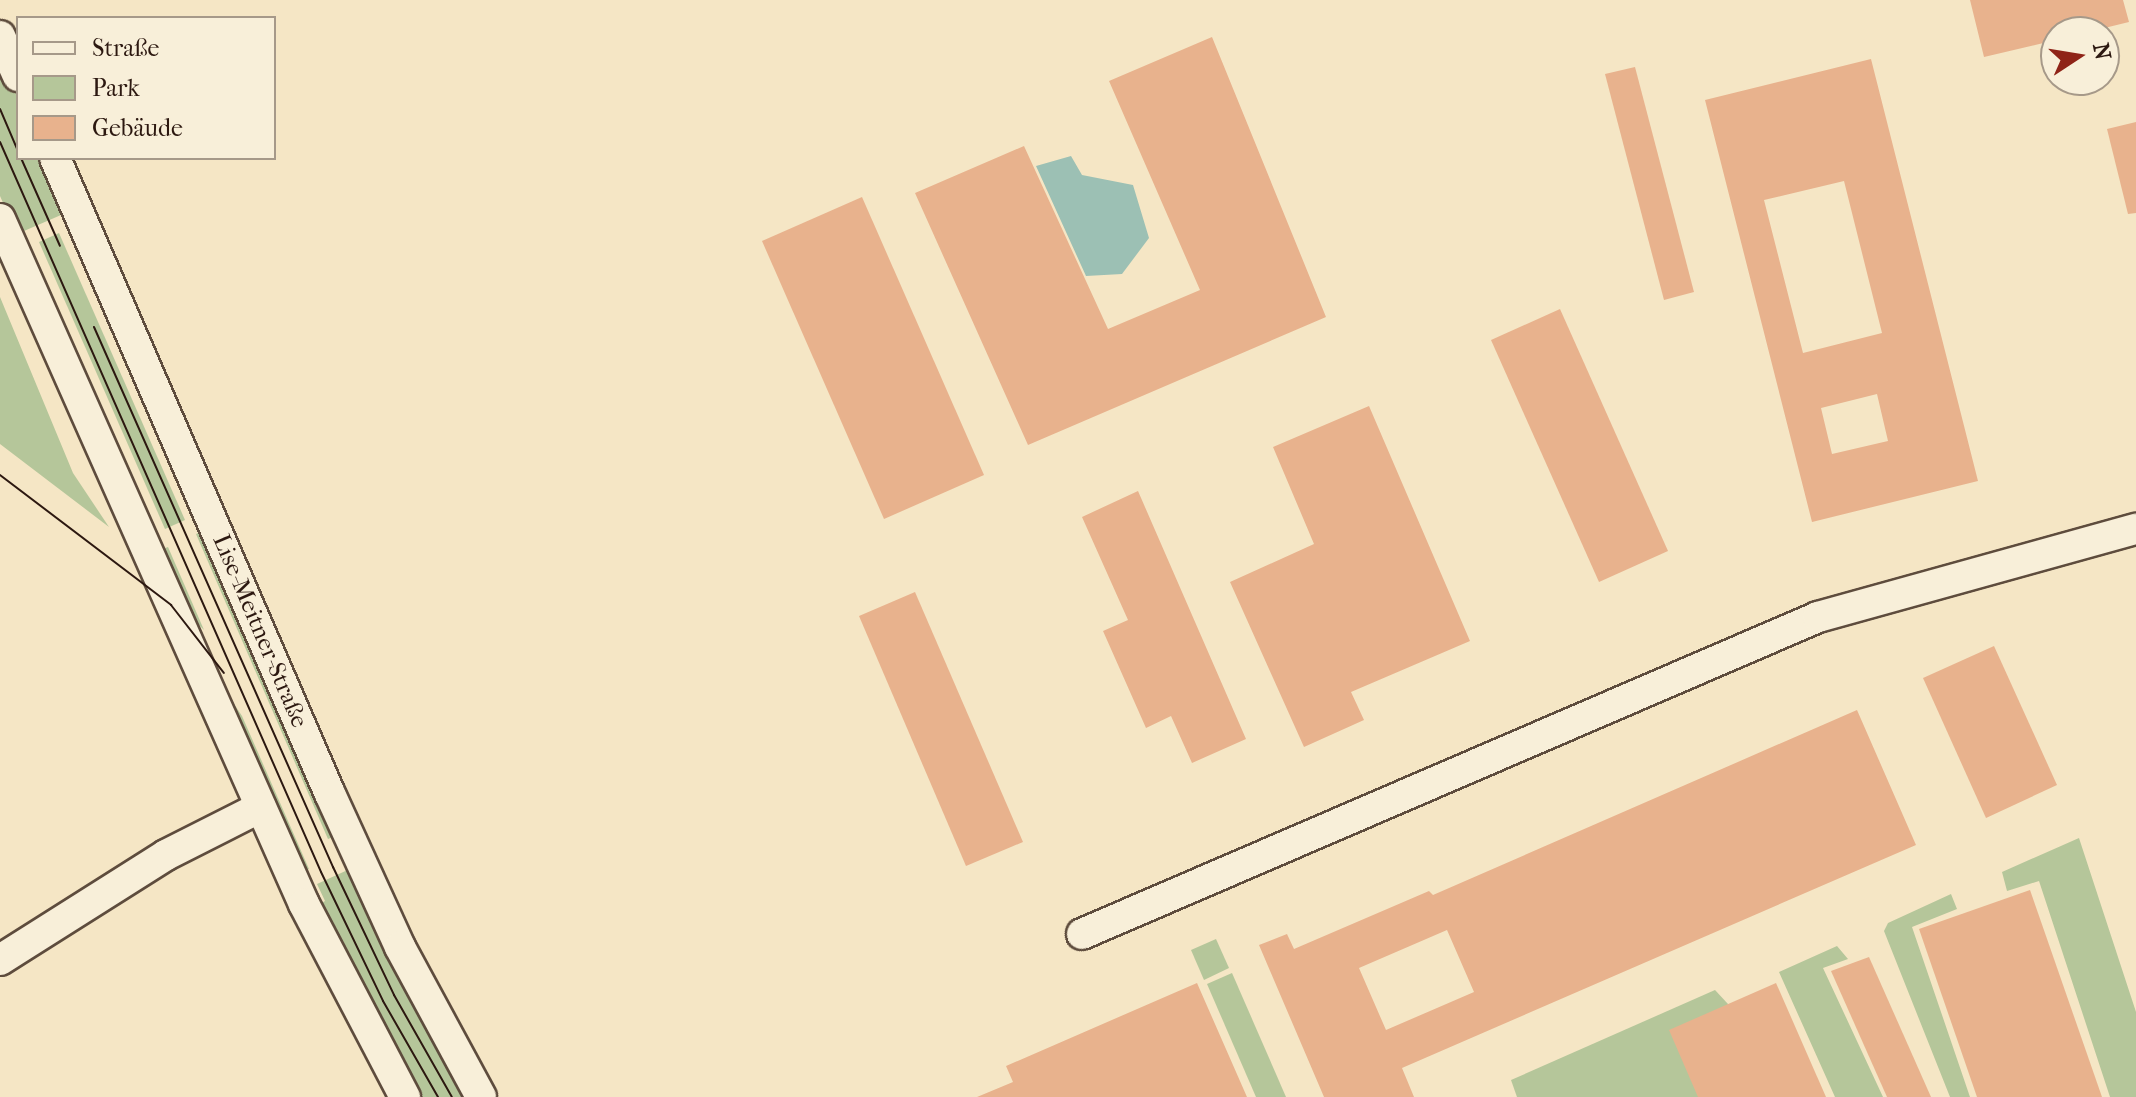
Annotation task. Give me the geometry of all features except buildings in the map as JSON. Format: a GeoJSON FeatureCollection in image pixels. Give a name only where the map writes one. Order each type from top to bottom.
{"type":"FeatureCollection","features":[{"type":"Feature","properties":{"kind":"street"},"geometry":{"type":"LineString","coordinates":[[0,36],[16,72]]}},
{"type":"Feature","properties":{"kind":"street","name":"Lise-Meitner-Straße"},"geometry":{"type":"LineString","coordinates":[[56,160],[330,794],[400,947],[481,1097]]}},
{"type":"Feature","properties":{"kind":"street"},"geometry":{"type":"LineString","coordinates":[[0,219],[339,977],[405,1097]]}},
{"type":"Feature","properties":{"kind":"street"},"geometry":{"type":"LineString","coordinates":[[1082,934],[1818,617],[2136,529]]}},
{"type":"Feature","properties":{"kind":"street"},"geometry":{"type":"LineString","coordinates":[[0,960],[166,855],[261,807]]}},
{"type":"Feature","properties":{"kind":"green space"},"geometry":{"type":"Polygon","coordinates":[[[0,58],[16,94],[16,160],[45,160],[68,212],[17,234],[0,196],[0,58]]]}},
{"type":"Feature","properties":{"kind":"green space"},"geometry":{"type":"Polygon","coordinates":[[[59,233],[185,520],[165,529],[39,242],[59,233]]]}},
{"type":"Feature","properties":{"kind":"green space"},"geometry":{"type":"Polygon","coordinates":[[[0,297],[73,473],[109,527],[0,444],[0,297]]]}},
{"type":"Feature","properties":{"kind":"green space"},"geometry":{"type":"Polygon","coordinates":[[[207,529],[338,835],[328,839],[196,534],[207,529]]]}},
{"type":"Feature","properties":{"kind":"green space"},"geometry":{"type":"Polygon","coordinates":[[[168,547],[204,630],[185,611],[157,551],[168,547]]]}},
{"type":"Feature","properties":{"kind":"green space"},"geometry":{"type":"Polygon","coordinates":[[[214,674],[242,716],[309,869],[301,872],[214,674]]]}},
{"type":"Feature","properties":{"kind":"green space"},"geometry":{"type":"Polygon","coordinates":[[[2079,838],[2136,1012],[2136,1097],[2110,1097],[2039,881],[2007,891],[2002,872],[2079,838]]]}},
{"type":"Feature","properties":{"kind":"green space"},"geometry":{"type":"Polygon","coordinates":[[[352,868],[471,1097],[414,1097],[315,907],[325,901],[317,884],[352,868]]]}},
{"type":"Feature","properties":{"kind":"green space"},"geometry":{"type":"Polygon","coordinates":[[[1951,894],[1957,909],[1912,927],[1970,1097],[1950,1097],[1884,931],[1888,923],[1951,894]]]}},
{"type":"Feature","properties":{"kind":"green space"},"geometry":{"type":"Polygon","coordinates":[[[1216,939],[1229,968],[1204,980],[1191,950],[1216,939]]]}},
{"type":"Feature","properties":{"kind":"green space"},"geometry":{"type":"Polygon","coordinates":[[[1837,946],[1848,959],[1823,968],[1883,1097],[1835,1097],[1779,972],[1837,946]]]}},
{"type":"Feature","properties":{"kind":"green space"},"geometry":{"type":"Polygon","coordinates":[[[1232,973],[1286,1097],[1256,1097],[1207,984],[1232,973]]]}},
{"type":"Feature","properties":{"kind":"green space"},"geometry":{"type":"Polygon","coordinates":[[[1715,990],[1728,1004],[1698,1097],[1517,1097],[1511,1080],[1715,990]]]}},
{"type":"Feature","properties":{"kind":"water"},"geometry":{"type":"Polygon","coordinates":[[[1071,156],[1082,175],[1133,185],[1149,238],[1122,274],[1086,276],[1036,166],[1071,156]]]}},
{"type":"Feature","properties":{"kind":"tram line"},"geometry":{"type":"LineString","coordinates":[[0,109],[16,146]]}},
{"type":"Feature","properties":{"kind":"tram line"},"geometry":{"type":"LineString","coordinates":[[0,142],[321,872],[383,1001],[438,1097]]}},
{"type":"Feature","properties":{"kind":"tram line"},"geometry":{"type":"LineString","coordinates":[[22,160],[60,246]]}},
{"type":"Feature","properties":{"kind":"tram line"},"geometry":{"type":"LineString","coordinates":[[94,327],[333,867],[394,995],[452,1097]]}},
{"type":"Feature","properties":{"kind":"tram line"},"geometry":{"type":"LineString","coordinates":[[0,475],[171,605],[224,673]]}}]}
